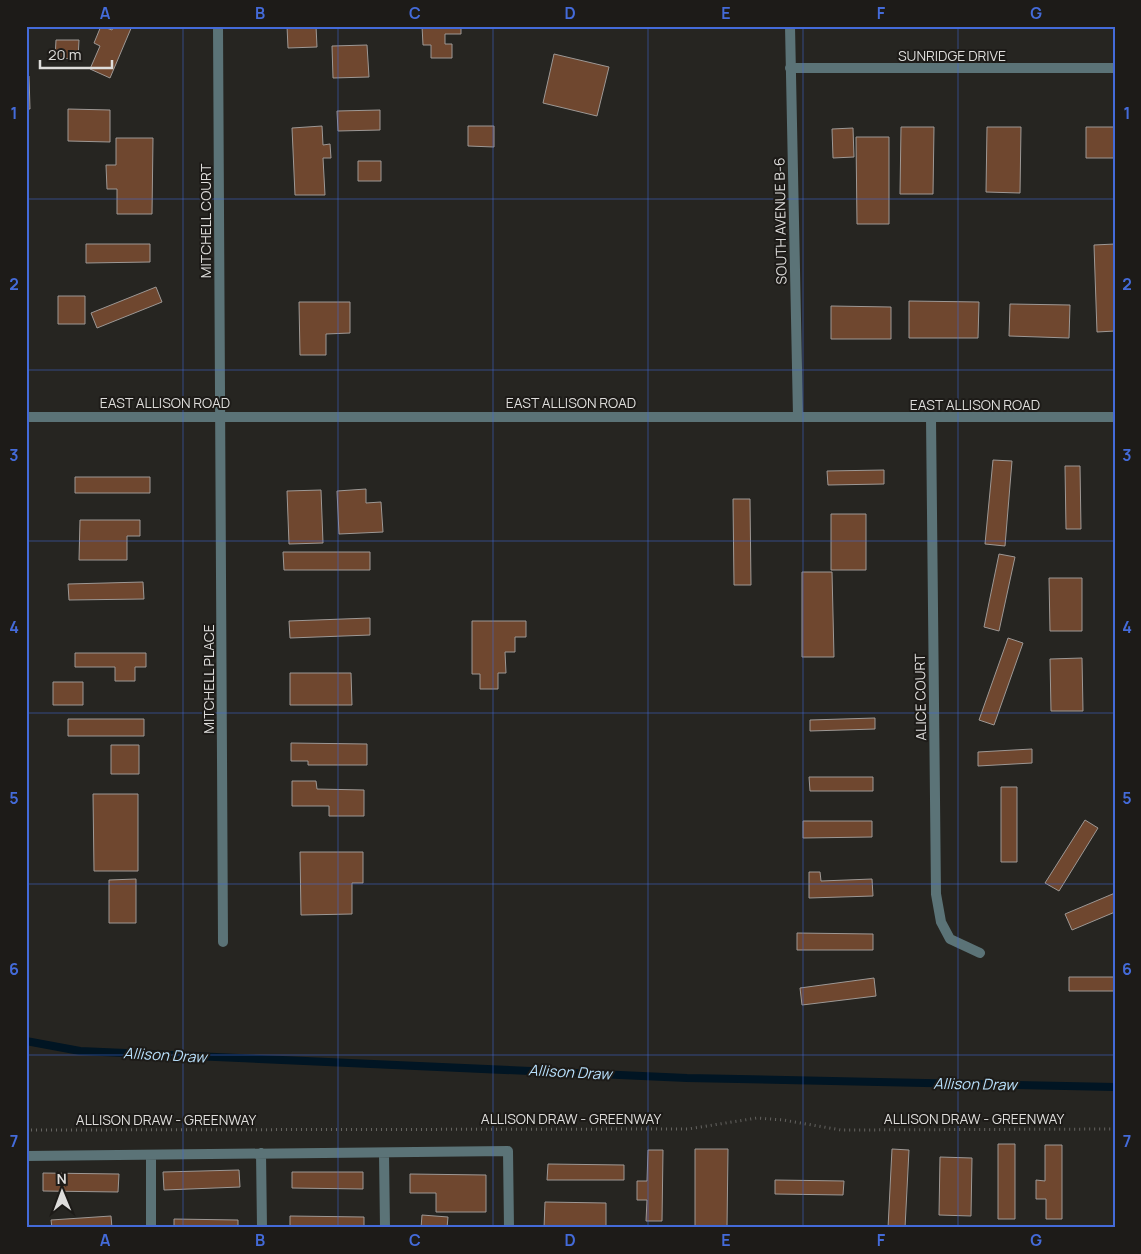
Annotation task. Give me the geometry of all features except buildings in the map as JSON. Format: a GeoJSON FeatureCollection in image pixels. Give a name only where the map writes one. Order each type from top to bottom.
{"type":"FeatureCollection","features":[{"type":"Feature","properties":{"kind":"street","name":"MITCHELL COURT"},"geometry":{"type":"LineString","coordinates":[[218,26],[220,416]]}},
{"type":"Feature","properties":{"kind":"street","name":"SOUTH AVENUE B-6"},"geometry":{"type":"LineString","coordinates":[[790,26],[798,416]]}},
{"type":"Feature","properties":{"kind":"street","name":"SUNRIDGE DRIVE"},"geometry":{"type":"LineString","coordinates":[[790,68],[1115,68]]}},
{"type":"Feature","properties":{"kind":"street","name":"MITCHELL PLACE"},"geometry":{"type":"LineString","coordinates":[[220,416],[223,942]]}},
{"type":"Feature","properties":{"kind":"street","name":"EAST ALLISON ROAD"},"geometry":{"type":"LineString","coordinates":[[26,417],[1115,417]]}},
{"type":"Feature","properties":{"kind":"street","name":"ALICE COURT"},"geometry":{"type":"LineString","coordinates":[[931,418],[936,894],[941,922],[950,939],[980,953]]}},
{"type":"Feature","properties":{"kind":"street"},"geometry":{"type":"LineString","coordinates":[[26,1156],[508,1151],[509,1228]]}},
{"type":"Feature","properties":{"kind":"street"},"geometry":{"type":"LineString","coordinates":[[384,1152],[385,1228]]}},
{"type":"Feature","properties":{"kind":"street"},"geometry":{"type":"LineString","coordinates":[[261,1154],[262,1228]]}},
{"type":"Feature","properties":{"kind":"street"},"geometry":{"type":"LineString","coordinates":[[151,1155],[151,1228]]}},
{"type":"Feature","properties":{"kind":"path","name":"ALLISON DRAW - GREENWAY"},"geometry":{"type":"LineString","coordinates":[[26,1130],[688,1129],[757,1118],[783,1120],[841,1130],[1115,1129]]}},
{"type":"Feature","properties":{"kind":"waterway","name":"Allison Draw"},"geometry":{"type":"LineString","coordinates":[[26,1041],[80,1051],[687,1078],[1115,1087]]}}]}
